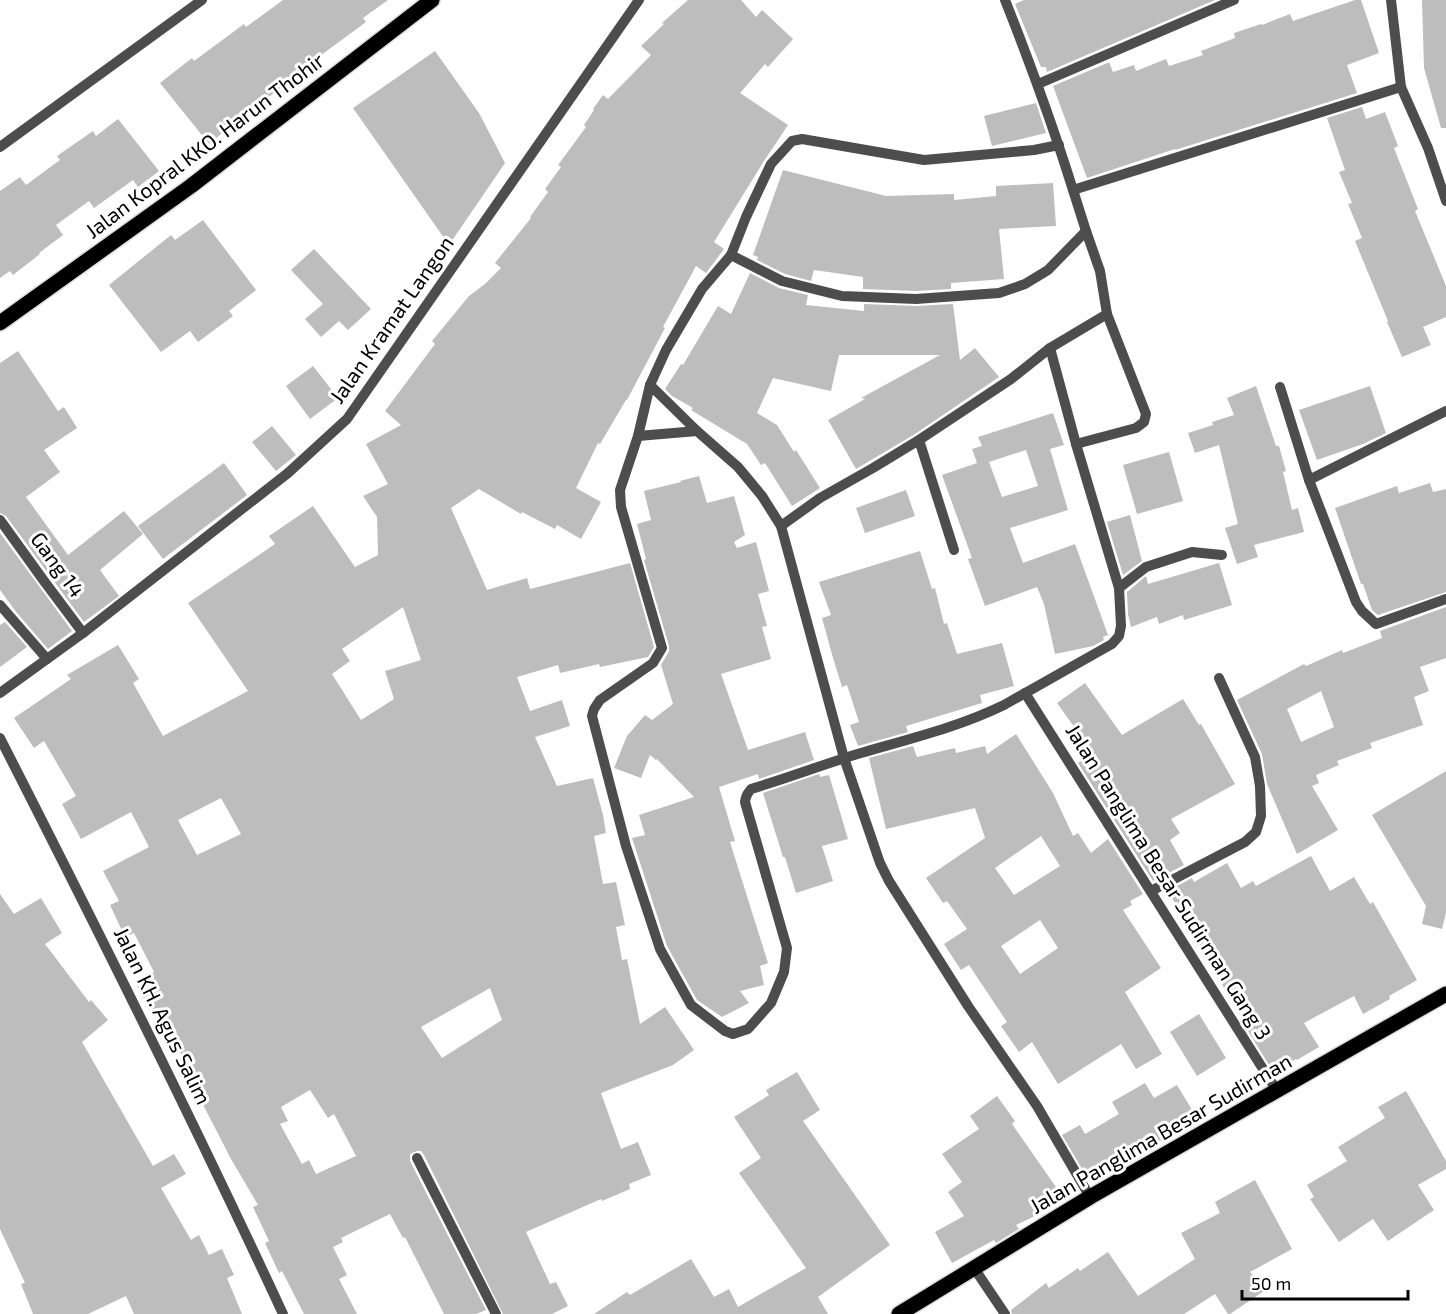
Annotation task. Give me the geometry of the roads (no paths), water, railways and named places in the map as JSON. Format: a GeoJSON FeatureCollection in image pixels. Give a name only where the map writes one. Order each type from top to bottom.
{"type":"FeatureCollection","features":[{"type":"Feature","properties":{"kind":"main road","name":"Jalan Kopral KKO. Harun Thohir"},"geometry":{"type":"LineString","coordinates":[[0,323],[191,186],[432,0]]}},
{"type":"Feature","properties":{"kind":"main road","name":"Jalan Panglima Besar Sudirman"},"geometry":{"type":"LineString","coordinates":[[899,1314],[1090,1197],[1446,994]]}},
{"type":"Feature","properties":{"kind":"street"},"geometry":{"type":"LineString","coordinates":[[0,147],[202,0]]}},
{"type":"Feature","properties":{"kind":"street","name":"Jalan Kramat Langon"},"geometry":{"type":"LineString","coordinates":[[0,693],[83,633],[288,473],[347,419],[639,0]]}},
{"type":"Feature","properties":{"kind":"street"},"geometry":{"type":"LineString","coordinates":[[1005,0],[1038,84],[1100,271],[1107,314],[1146,414],[1144,422],[1136,428],[1076,444]]}},
{"type":"Feature","properties":{"kind":"street"},"geometry":{"type":"LineString","coordinates":[[1038,84],[1234,0]]}},
{"type":"Feature","properties":{"kind":"street"},"geometry":{"type":"LineString","coordinates":[[1391,0],[1401,87],[1445,194]]}},
{"type":"Feature","properties":{"kind":"street"},"geometry":{"type":"LineString","coordinates":[[1073,190],[1401,87]]}},
{"type":"Feature","properties":{"kind":"street"},"geometry":{"type":"LineString","coordinates":[[1050,348],[1119,588],[1121,626],[1119,636],[1112,644],[986,714],[751,789],[745,802],[787,948],[784,972],[771,1003],[748,1029],[733,1034],[725,1031],[691,1005],[660,949],[626,846],[592,716],[600,700],[653,663],[662,648],[621,507],[620,490],[639,436],[650,386],[666,350],[702,289],[731,255],[771,164],[792,141],[802,139],[924,160],[1034,150],[1059,145]]}},
{"type":"Feature","properties":{"kind":"street"},"geometry":{"type":"LineString","coordinates":[[731,255],[782,281],[842,296],[916,298],[999,293],[1025,284],[1048,270],[1086,231]]}},
{"type":"Feature","properties":{"kind":"street"},"geometry":{"type":"LineString","coordinates":[[781,526],[820,498],[919,440],[1011,380],[1050,348],[1107,314]]}},
{"type":"Feature","properties":{"kind":"street"},"geometry":{"type":"LineString","coordinates":[[650,386],[738,467],[762,496],[781,526],[844,758],[880,863],[968,1006],[1037,1106],[1090,1197]]}},
{"type":"Feature","properties":{"kind":"street"},"geometry":{"type":"LineString","coordinates":[[1280,387],[1309,480],[1356,602],[1362,611],[1376,624],[1446,599]]}},
{"type":"Feature","properties":{"kind":"street"},"geometry":{"type":"LineString","coordinates":[[1309,480],[1446,411]]}},
{"type":"Feature","properties":{"kind":"street"},"geometry":{"type":"LineString","coordinates":[[639,436],[697,431]]}},
{"type":"Feature","properties":{"kind":"street"},"geometry":{"type":"LineString","coordinates":[[919,440],[954,550]]}},
{"type":"Feature","properties":{"kind":"street","name":"Gang 14"},"geometry":{"type":"LineString","coordinates":[[0,520],[83,633]]}},
{"type":"Feature","properties":{"kind":"street"},"geometry":{"type":"LineString","coordinates":[[1119,588],[1146,567],[1192,552],[1222,555]]}},
{"type":"Feature","properties":{"kind":"street"},"geometry":{"type":"LineString","coordinates":[[0,604],[47,659]]}},
{"type":"Feature","properties":{"kind":"street"},"geometry":{"type":"LineString","coordinates":[[1151,891],[1245,842],[1256,832],[1262,816],[1255,757],[1219,678]]}},
{"type":"Feature","properties":{"kind":"street","name":"Jalan Panglima Besar Sudirman Gang 3"},"geometry":{"type":"LineString","coordinates":[[1025,693],[1277,1091]]}},
{"type":"Feature","properties":{"kind":"street","name":"Jalan KH. Agus Salim"},"geometry":{"type":"LineString","coordinates":[[0,738],[219,1176],[283,1314]]}},
{"type":"Feature","properties":{"kind":"street"},"geometry":{"type":"LineString","coordinates":[[417,1158],[496,1314]]}},
{"type":"Feature","properties":{"kind":"street"},"geometry":{"type":"LineString","coordinates":[[974,1268],[1005,1314]]}}]}
